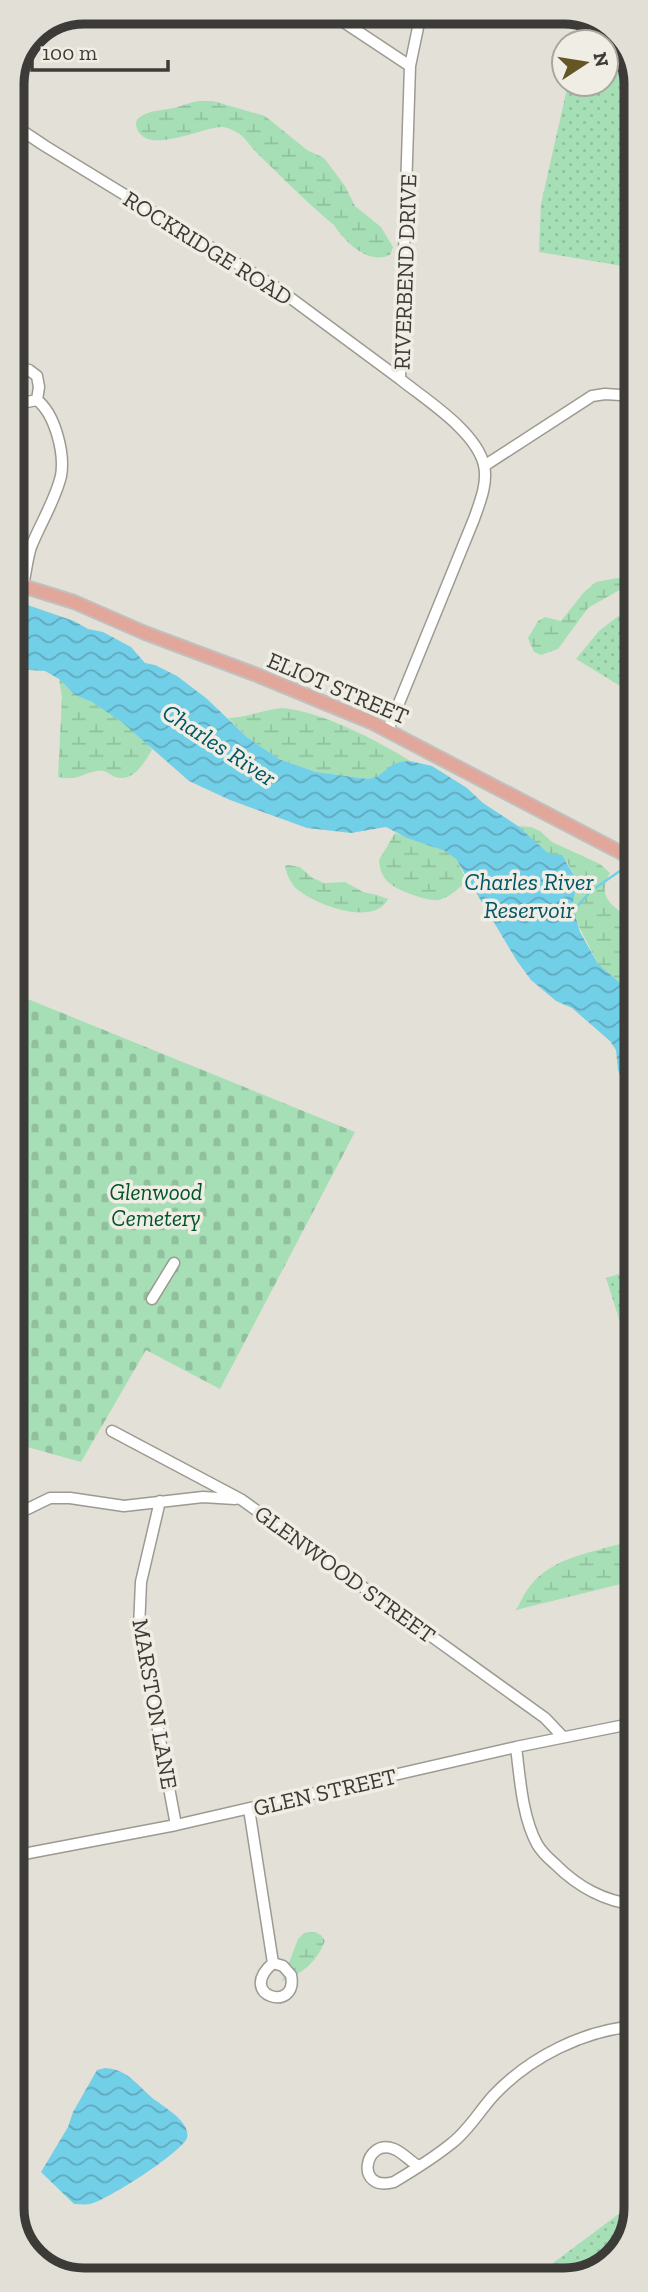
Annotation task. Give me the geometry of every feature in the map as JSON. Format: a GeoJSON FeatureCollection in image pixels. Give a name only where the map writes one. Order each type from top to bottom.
{"type":"FeatureCollection","features":[{"type":"Feature","properties":{"kind":"main road","name":"ELIOT STREET"},"geometry":{"type":"LineString","coordinates":[[24,586],[74,602],[388,730],[623,854]]}},
{"type":"Feature","properties":{"kind":"street"},"geometry":{"type":"LineString","coordinates":[[347,25],[410,66]]}},
{"type":"Feature","properties":{"kind":"street","name":"RIVERBEND DRIVE"},"geometry":{"type":"LineString","coordinates":[[419,25],[410,66],[400,379],[451,420],[472,442],[484,466]]}},
{"type":"Feature","properties":{"kind":"street","name":"ROCKRIDGE ROAD"},"geometry":{"type":"LineString","coordinates":[[24,132],[277,288],[400,379]]}},
{"type":"Feature","properties":{"kind":"street"},"geometry":{"type":"LineString","coordinates":[[24,369],[37,376],[37,400]]}},
{"type":"Feature","properties":{"kind":"street"},"geometry":{"type":"LineString","coordinates":[[388,730],[483,495],[484,466],[592,396],[623,395]]}},
{"type":"Feature","properties":{"kind":"street"},"geometry":{"type":"LineString","coordinates":[[24,402],[37,400]]}},
{"type":"Feature","properties":{"kind":"street"},"geometry":{"type":"LineString","coordinates":[[24,568],[61,475],[61,457],[55,428],[43,405],[37,400]]}},
{"type":"Feature","properties":{"kind":"street"},"geometry":{"type":"LineString","coordinates":[[152,1299],[174,1263]]}},
{"type":"Feature","properties":{"kind":"street","name":"GLENWOOD STREET"},"geometry":{"type":"LineString","coordinates":[[112,1431],[242,1500],[545,1718],[564,1737]]}},
{"type":"Feature","properties":{"kind":"street"},"geometry":{"type":"LineString","coordinates":[[24,1511],[50,1498],[124,1506],[203,1497],[242,1500]]}},
{"type":"Feature","properties":{"kind":"street","name":"MARSTON LANE"},"geometry":{"type":"LineString","coordinates":[[160,1501],[141,1583],[139,1628],[176,1825]]}},
{"type":"Feature","properties":{"kind":"street","name":"GLEN STREET"},"geometry":{"type":"LineString","coordinates":[[24,1854],[176,1825],[516,1747],[623,1725]]}},
{"type":"Feature","properties":{"kind":"street"},"geometry":{"type":"LineString","coordinates":[[516,1747],[526,1809],[538,1846],[570,1880],[609,1900],[623,1903]]}},
{"type":"Feature","properties":{"kind":"street"},"geometry":{"type":"LineString","coordinates":[[249,1809],[273,1963]]}},
{"type":"Feature","properties":{"kind":"street"},"geometry":{"type":"LineString","coordinates":[[418,2166],[394,2149],[382,2147],[373,2152],[367,2171],[373,2180],[384,2184],[394,2182],[418,2166],[454,2142],[494,2095],[534,2061],[594,2033],[623,2028]]}},
{"type":"Feature","properties":{"kind":"green space"},"geometry":{"type":"Polygon","coordinates":[[[620,65],[623,84],[623,266],[539,252],[541,204],[565,98],[620,98],[620,65]]]}},
{"type":"Feature","properties":{"kind":"green space"},"geometry":{"type":"Polygon","coordinates":[[[199,101],[213,101],[265,116],[307,150],[324,158],[345,186],[355,206],[381,227],[393,247],[390,255],[366,255],[351,245],[334,225],[235,131],[224,127],[214,128],[177,138],[152,140],[143,137],[137,129],[136,123],[143,115],[199,101]]]}},
{"type":"Feature","properties":{"kind":"green space"},"geometry":{"type":"Polygon","coordinates":[[[623,577],[623,588],[588,608],[558,649],[541,655],[534,652],[528,638],[538,621],[545,617],[561,621],[584,592],[596,582],[623,577]]]}},
{"type":"Feature","properties":{"kind":"green space"},"geometry":{"type":"Polygon","coordinates":[[[623,612],[623,688],[576,659],[599,631],[623,612]]]}},
{"type":"Feature","properties":{"kind":"green space"},"geometry":{"type":"Polygon","coordinates":[[[59,679],[75,695],[92,702],[145,740],[152,750],[137,771],[126,778],[101,771],[75,778],[58,777],[62,697],[59,679]]]}},
{"type":"Feature","properties":{"kind":"green space"},"geometry":{"type":"Polygon","coordinates":[[[283,708],[315,715],[349,728],[410,761],[393,765],[378,776],[368,779],[316,772],[279,759],[248,738],[228,718],[283,708]]]}},
{"type":"Feature","properties":{"kind":"green space"},"geometry":{"type":"Polygon","coordinates":[[[518,826],[540,831],[552,842],[600,864],[610,873],[606,883],[606,897],[623,914],[623,983],[598,964],[575,919],[572,906],[577,885],[567,862],[556,855],[549,855],[518,826]]]}},
{"type":"Feature","properties":{"kind":"green space"},"geometry":{"type":"Polygon","coordinates":[[[395,833],[445,851],[456,859],[467,881],[451,895],[439,900],[420,897],[391,884],[382,874],[379,860],[395,833]]]}},
{"type":"Feature","properties":{"kind":"green space"},"geometry":{"type":"Polygon","coordinates":[[[285,866],[300,867],[311,877],[324,883],[345,882],[363,892],[388,899],[381,907],[371,912],[345,911],[331,907],[296,888],[287,873],[285,866]]]}},
{"type":"Feature","properties":{"kind":"green space","name":"Glenwood Cemetery"},"geometry":{"type":"Polygon","coordinates":[[[24,997],[355,1132],[220,1389],[146,1350],[81,1462],[24,1446],[24,997]]]}},
{"type":"Feature","properties":{"kind":"green space"},"geometry":{"type":"Polygon","coordinates":[[[623,1273],[623,1331],[606,1278],[623,1273]]]}},
{"type":"Feature","properties":{"kind":"green space"},"geometry":{"type":"Polygon","coordinates":[[[623,1542],[623,1583],[516,1610],[540,1575],[579,1555],[623,1542]]]}},
{"type":"Feature","properties":{"kind":"green space"},"geometry":{"type":"Polygon","coordinates":[[[315,1932],[325,1941],[318,1955],[303,1971],[282,1981],[298,1939],[304,1933],[315,1932]]]}},
{"type":"Feature","properties":{"kind":"green space"},"geometry":{"type":"Polygon","coordinates":[[[623,2211],[619,2231],[603,2253],[583,2264],[546,2268],[623,2211]]]}},
{"type":"Feature","properties":{"kind":"water","name":"Charles River Reservoir"},"geometry":{"type":"Polygon","coordinates":[[[24,604],[74,621],[88,629],[103,632],[131,647],[145,663],[177,676],[206,698],[248,738],[279,759],[316,772],[368,779],[400,762],[410,761],[432,766],[518,826],[549,854],[562,855],[577,885],[572,906],[580,932],[598,964],[623,983],[623,1082],[618,1070],[616,1050],[610,1041],[572,1008],[556,1001],[531,980],[456,859],[445,851],[407,838],[386,827],[351,833],[307,828],[230,800],[189,781],[123,723],[92,702],[75,695],[59,679],[45,671],[24,670],[24,604]]]}},
{"type":"Feature","properties":{"kind":"water"},"geometry":{"type":"Polygon","coordinates":[[[105,2068],[128,2076],[172,2113],[185,2127],[187,2138],[172,2154],[111,2194],[90,2204],[74,2204],[41,2172],[97,2070],[105,2068]]]}},
{"type":"Feature","properties":{"kind":"waterway"},"geometry":{"type":"LineString","coordinates":[[571,913],[591,891],[623,869]]}},
{"type":"Feature","properties":{"kind":"water label","name":"Charles River"},"geometry":{"type":"Point","coordinates":[219,745]}}]}
